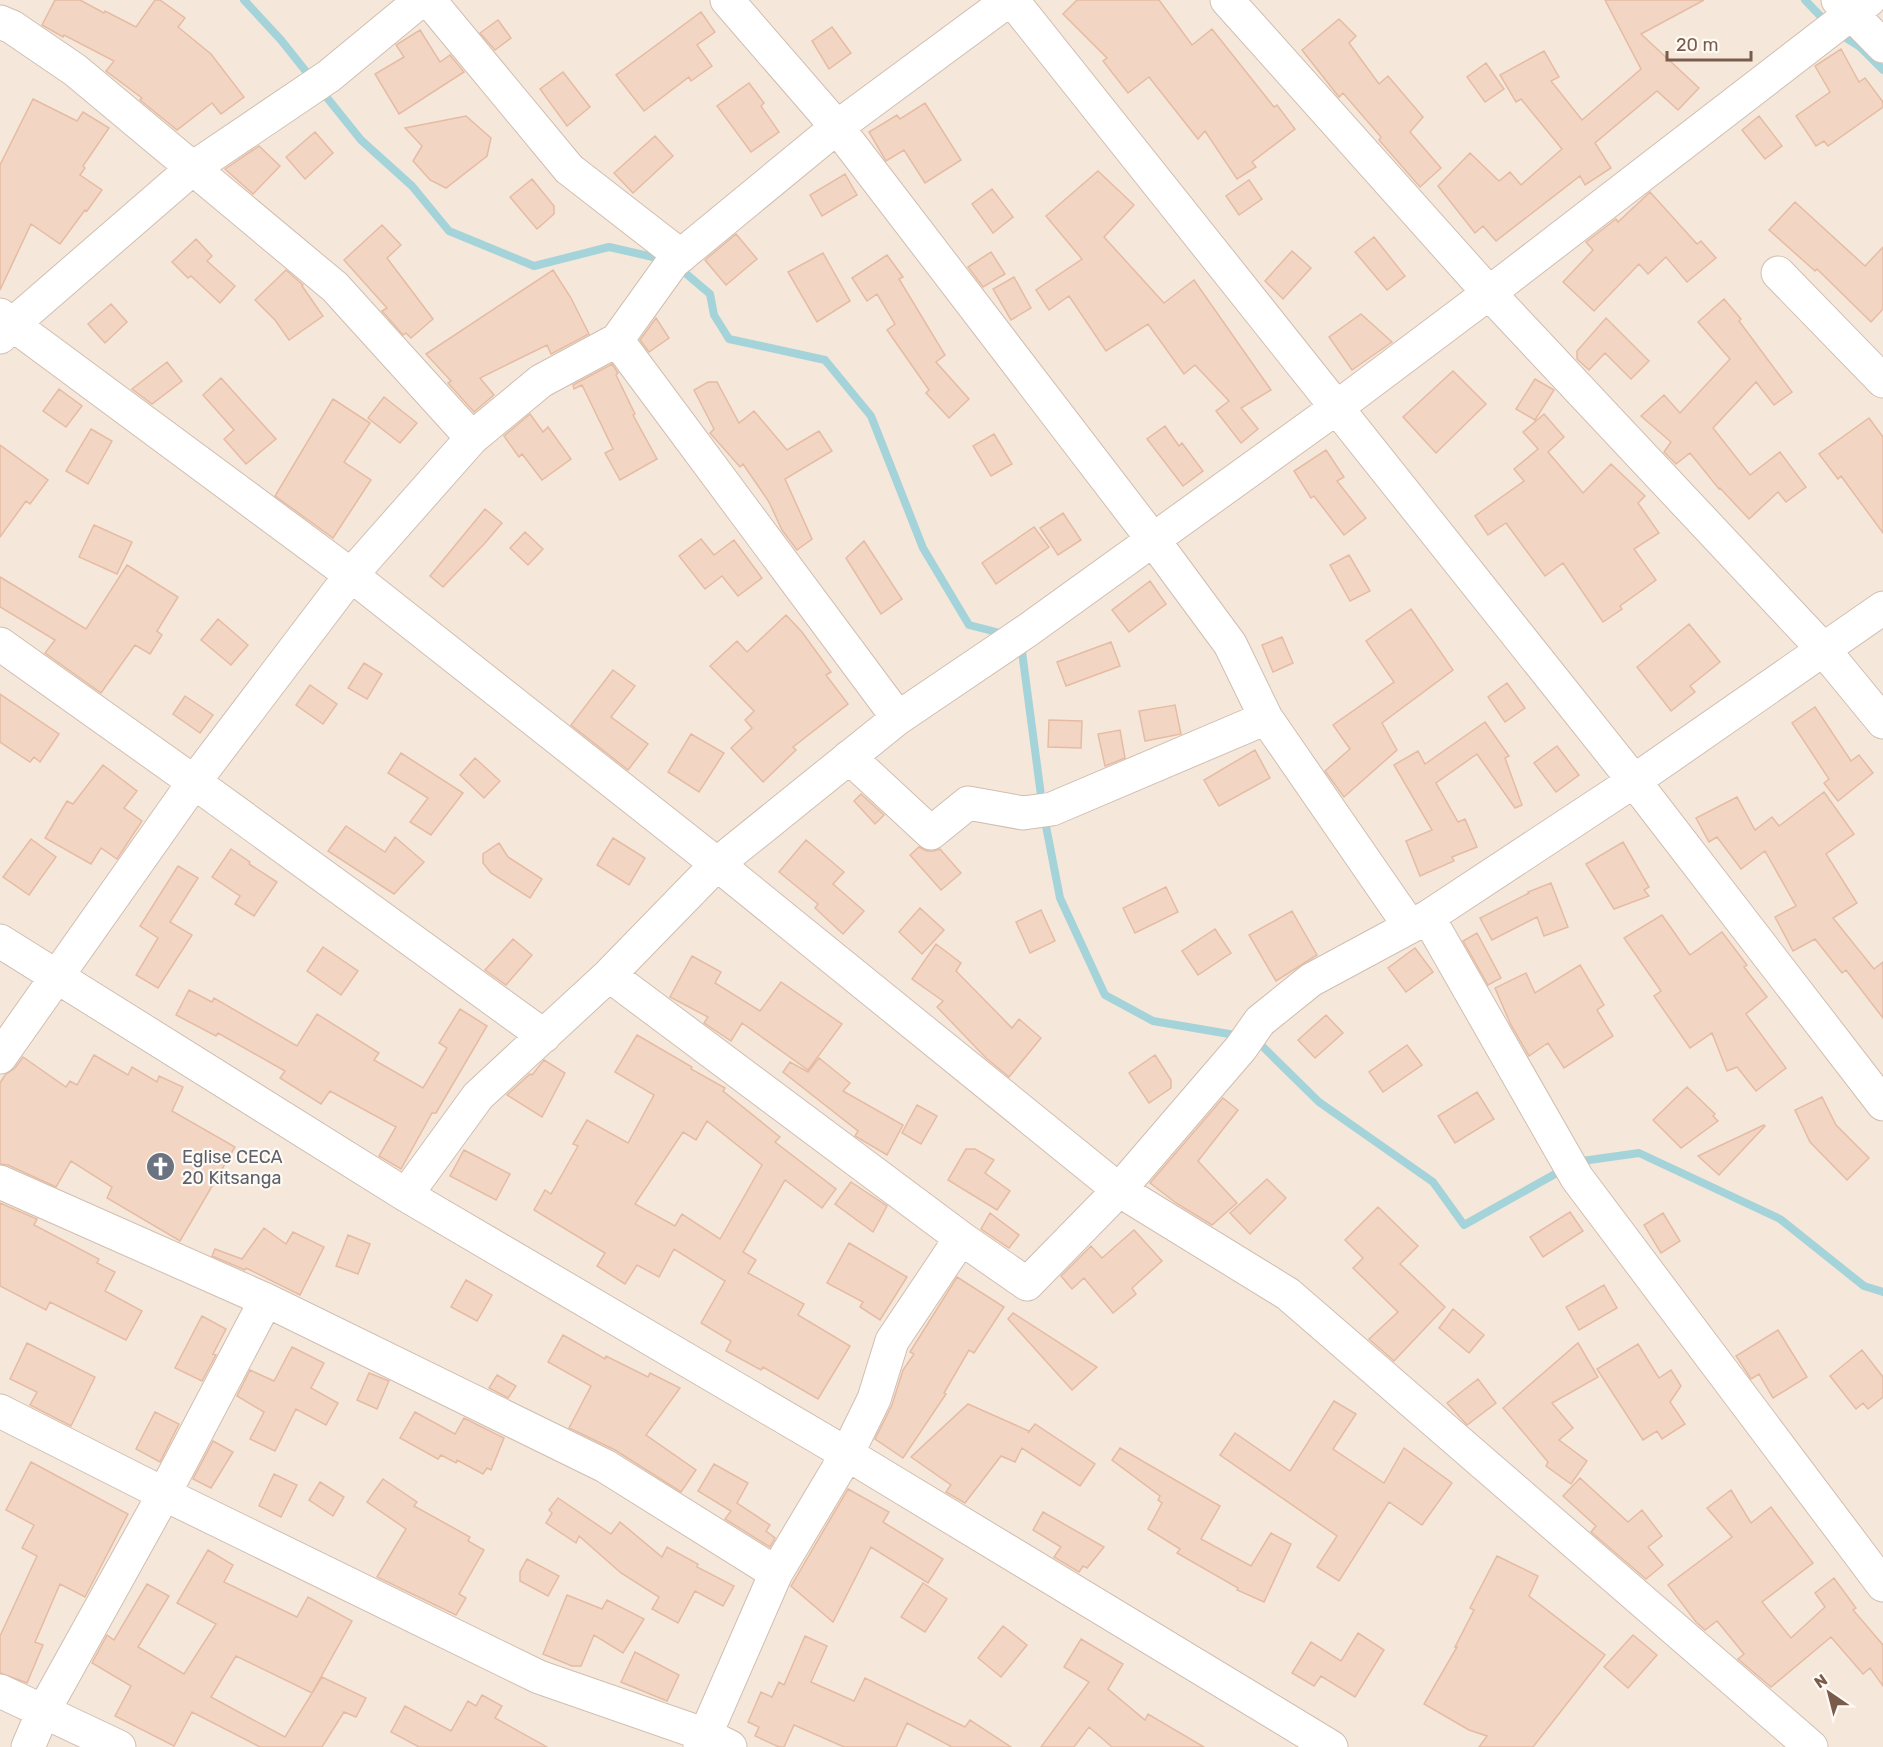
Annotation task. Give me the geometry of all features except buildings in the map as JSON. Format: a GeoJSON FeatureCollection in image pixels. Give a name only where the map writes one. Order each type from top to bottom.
{"type":"FeatureCollection","features":[{"type":"Feature","properties":{"kind":"street"},"geometry":{"type":"LineString","coordinates":[[421,0],[318,84],[193,168],[4,325],[351,575],[717,864],[1119,1190],[1288,1294],[1811,1747]]}},
{"type":"Feature","properties":{"kind":"street"},"geometry":{"type":"LineString","coordinates":[[429,0],[569,169],[681,256]]}},
{"type":"Feature","properties":{"kind":"street"},"geometry":{"type":"LineString","coordinates":[[727,0],[837,127],[1154,541],[1230,645],[1266,718],[1419,921],[1571,1168],[1883,1586]]}},
{"type":"Feature","properties":{"kind":"street"},"geometry":{"type":"LineString","coordinates":[[0,1057],[194,782],[351,575],[472,438],[541,381],[617,340],[673,262],[837,127],[1011,0],[1634,782],[1883,1104]]}},
{"type":"Feature","properties":{"kind":"street"},"geometry":{"type":"LineString","coordinates":[[1227,0],[1489,293],[1823,649],[1883,722]]}},
{"type":"Feature","properties":{"kind":"street"},"geometry":{"type":"LineString","coordinates":[[406,1195],[478,1096],[609,975],[717,864],[898,718],[1016,639],[1336,408],[1489,293],[1853,4],[1883,46]]}},
{"type":"Feature","properties":{"kind":"street"},"geometry":{"type":"LineString","coordinates":[[0,22],[12,27],[75,70],[335,287],[472,438]]}},
{"type":"Feature","properties":{"kind":"street"},"geometry":{"type":"LineString","coordinates":[[1778,273],[1883,381]]}},
{"type":"Feature","properties":{"kind":"street"},"geometry":{"type":"LineString","coordinates":[[617,340],[898,718]]}},
{"type":"Feature","properties":{"kind":"street"},"geometry":{"type":"LineString","coordinates":[[609,975],[961,1238],[1027,1284],[1119,1190],[1241,1048],[1260,1022],[1311,980],[1419,921],[1634,782],[1883,608]]}},
{"type":"Feature","properties":{"kind":"street"},"geometry":{"type":"LineString","coordinates":[[0,644],[544,1036]]}},
{"type":"Feature","properties":{"kind":"street"},"geometry":{"type":"LineString","coordinates":[[849,757],[931,833],[968,803],[1037,811],[1266,718]]}},
{"type":"Feature","properties":{"kind":"street"},"geometry":{"type":"LineString","coordinates":[[0,941],[406,1195],[847,1454],[1331,1747]]}},
{"type":"Feature","properties":{"kind":"street"},"geometry":{"type":"LineString","coordinates":[[0,1182],[266,1300],[605,1466],[776,1573]]}},
{"type":"Feature","properties":{"kind":"street"},"geometry":{"type":"LineString","coordinates":[[0,1411],[164,1494],[539,1677],[712,1743],[776,1573],[847,1454],[874,1399],[892,1341],[961,1238]]}},
{"type":"Feature","properties":{"kind":"street"},"geometry":{"type":"LineString","coordinates":[[28,1747],[43,1712],[164,1494],[266,1300]]}},
{"type":"Feature","properties":{"kind":"street"},"geometry":{"type":"LineString","coordinates":[[0,1691],[119,1747]]}},
{"type":"Feature","properties":{"kind":"shaded area"},"geometry":{"type":"Polygon","coordinates":[[[0,0],[1883,0],[1883,1747],[0,1747],[0,0]]]}},
{"type":"Feature","properties":{"kind":"waterway"},"geometry":{"type":"LineString","coordinates":[[244,0],[281,40],[312,79]]}},
{"type":"Feature","properties":{"kind":"waterway"},"geometry":{"type":"LineString","coordinates":[[1805,0],[1827,23]]}},
{"type":"Feature","properties":{"kind":"waterway"},"geometry":{"type":"LineString","coordinates":[[1838,33],[1860,47],[1883,70]]}},
{"type":"Feature","properties":{"kind":"waterway"},"geometry":{"type":"LineString","coordinates":[[320,89],[361,140],[412,186],[449,231],[534,266],[609,247],[666,260]]}},
{"type":"Feature","properties":{"kind":"waterway"},"geometry":{"type":"LineString","coordinates":[[677,266],[710,294],[714,315],[729,339],[825,360],[871,416],[923,548],[969,625],[1008,635]]}},
{"type":"Feature","properties":{"kind":"waterway"},"geometry":{"type":"LineString","coordinates":[[1021,644],[1042,803]]}},
{"type":"Feature","properties":{"kind":"waterway"},"geometry":{"type":"LineString","coordinates":[[1044,816],[1060,898],[1105,995],[1153,1021],[1241,1036]]}},
{"type":"Feature","properties":{"kind":"waterway"},"geometry":{"type":"LineString","coordinates":[[1256,1040],[1319,1102],[1433,1182],[1464,1225],[1564,1169]]}},
{"type":"Feature","properties":{"kind":"waterway"},"geometry":{"type":"LineString","coordinates":[[1575,1162],[1639,1153],[1780,1219],[1864,1286],[1883,1292]]}},
{"type":"Feature","properties":{"kind":"place","name":"Eglise CECA 20 Kitsanga"},"geometry":{"type":"Point","coordinates":[161,1167]}}]}
